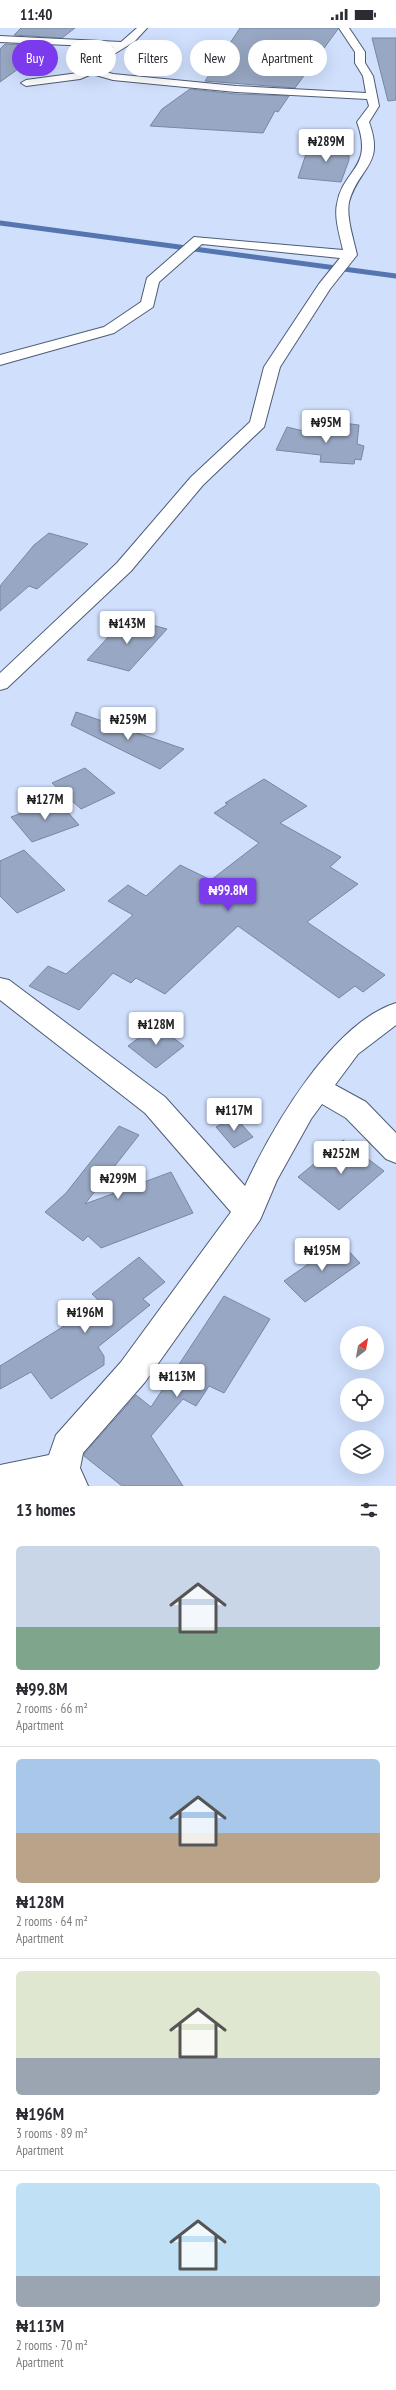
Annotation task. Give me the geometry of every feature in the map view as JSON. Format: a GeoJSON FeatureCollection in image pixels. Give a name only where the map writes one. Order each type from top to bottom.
{"type":"FeatureCollection","features":[{"type":"Feature","properties":{"kind":"street"},"geometry":{"type":"LineString","coordinates":[[116,49],[132,39],[142,28]]}},
{"type":"Feature","properties":{"kind":"street"},"geometry":{"type":"LineString","coordinates":[[0,684],[124,567],[197,480],[258,424],[272,367],[324,286],[350,255],[342,204],[370,153],[370,135],[363,122],[374,106],[370,96],[372,90],[368,76],[360,63],[360,52],[344,28]]}},
{"type":"Feature","properties":{"kind":"street"},"geometry":{"type":"LineString","coordinates":[[0,39],[122,45]]}},
{"type":"Feature","properties":{"kind":"street"},"geometry":{"type":"LineString","coordinates":[[26,82],[80,76]]}},
{"type":"Feature","properties":{"kind":"street"},"geometry":{"type":"LineString","coordinates":[[109,76],[236,89],[370,96]]}},
{"type":"Feature","properties":{"kind":"street"},"geometry":{"type":"LineString","coordinates":[[0,360],[109,330],[148,304],[152,281],[199,240],[350,255]]}},
{"type":"Feature","properties":{"kind":"street"},"geometry":{"type":"LineString","coordinates":[[0,987],[48,1022],[155,1106],[249,1211]]}},
{"type":"Feature","properties":{"kind":"street"},"geometry":{"type":"LineString","coordinates":[[0,1482],[67,1477],[68,1446],[133,1372],[249,1211],[264,1177],[301,1111],[348,1047],[378,1023],[396,1013]]}},
{"type":"Feature","properties":{"kind":"street"},"geometry":{"type":"LineString","coordinates":[[318,1089],[356,1110],[396,1151]]}},
{"type":"Feature","properties":{"kind":"building"},"geometry":{"type":"Polygon","coordinates":[[[21,28],[75,28],[62,38],[14,35],[21,28]]]}},
{"type":"Feature","properties":{"kind":"building"},"geometry":{"type":"Polygon","coordinates":[[[240,28],[338,28],[327,44],[327,40],[248,40],[248,76],[304,76],[295,88],[205,81],[208,76],[240,76],[240,40],[232,40],[240,28]]]}},
{"type":"Feature","properties":{"kind":"building"},"geometry":{"type":"Polygon","coordinates":[[[372,38],[396,38],[396,100],[388,101],[372,38]]]}},
{"type":"Feature","properties":{"kind":"building"},"geometry":{"type":"Polygon","coordinates":[[[5,44],[12,44],[12,73],[0,82],[0,49],[5,44]]]}},
{"type":"Feature","properties":{"kind":"building"},"geometry":{"type":"Polygon","coordinates":[[[190,89],[236,94],[289,96],[278,112],[275,111],[263,133],[150,126],[162,109],[190,89]]]}},
{"type":"Feature","properties":{"kind":"building"},"geometry":{"type":"Polygon","coordinates":[[[330,143],[349,144],[349,160],[341,182],[298,178],[308,148],[327,149],[330,143]]]}},
{"type":"Feature","properties":{"kind":"building"},"geometry":{"type":"Polygon","coordinates":[[[335,422],[359,425],[357,444],[364,446],[361,460],[355,459],[354,464],[320,462],[321,455],[276,450],[287,427],[328,437],[335,422]]]}},
{"type":"Feature","properties":{"kind":"building"},"geometry":{"type":"Polygon","coordinates":[[[49,533],[88,544],[37,589],[29,586],[0,611],[0,586],[34,545],[49,533]]]}},
{"type":"Feature","properties":{"kind":"building"},"geometry":{"type":"Polygon","coordinates":[[[126,618],[167,629],[129,671],[87,660],[126,618]]]}},
{"type":"Feature","properties":{"kind":"building"},"geometry":{"type":"Polygon","coordinates":[[[76,712],[184,749],[160,769],[71,725],[76,712]]]}},
{"type":"Feature","properties":{"kind":"building"},"geometry":{"type":"Polygon","coordinates":[[[85,768],[115,793],[81,809],[52,783],[85,768]]]}},
{"type":"Feature","properties":{"kind":"building"},"geometry":{"type":"Polygon","coordinates":[[[264,779],[307,806],[280,823],[341,857],[330,867],[358,884],[307,922],[385,975],[363,992],[355,986],[339,998],[238,926],[165,994],[136,978],[131,983],[113,973],[79,1010],[29,986],[48,966],[66,974],[133,915],[108,901],[128,885],[146,896],[180,865],[211,880],[259,843],[214,813],[228,804],[225,803],[264,779]]]}},
{"type":"Feature","properties":{"kind":"building"},"geometry":{"type":"Polygon","coordinates":[[[57,800],[79,825],[32,842],[11,817],[57,800]]]}},
{"type":"Feature","properties":{"kind":"building"},"geometry":{"type":"Polygon","coordinates":[[[24,850],[65,890],[17,913],[0,896],[0,861],[24,850]]]}},
{"type":"Feature","properties":{"kind":"building"},"geometry":{"type":"Polygon","coordinates":[[[156,1025],[184,1046],[156,1068],[128,1046],[156,1025]]]}},
{"type":"Feature","properties":{"kind":"building"},"geometry":{"type":"Polygon","coordinates":[[[235,1117],[253,1137],[234,1148],[216,1127],[235,1117]]]}},
{"type":"Feature","properties":{"kind":"building"},"geometry":{"type":"Polygon","coordinates":[[[119,1126],[139,1135],[85,1204],[171,1172],[193,1213],[101,1248],[88,1236],[83,1241],[45,1212],[66,1193],[119,1126]]]}},
{"type":"Feature","properties":{"kind":"building"},"geometry":{"type":"Polygon","coordinates":[[[343,1140],[384,1171],[339,1210],[298,1177],[343,1140]]]}},
{"type":"Feature","properties":{"kind":"building"},"geometry":{"type":"Polygon","coordinates":[[[340,1242],[360,1263],[305,1302],[284,1281],[340,1242]]]}},
{"type":"Feature","properties":{"kind":"building"},"geometry":{"type":"Polygon","coordinates":[[[139,1257],[165,1282],[143,1299],[150,1305],[98,1347],[104,1356],[104,1365],[51,1399],[31,1372],[0,1389],[0,1366],[101,1303],[92,1294],[139,1257]]]}},
{"type":"Feature","properties":{"kind":"building"},"geometry":{"type":"Polygon","coordinates":[[[224,1296],[270,1319],[224,1393],[209,1386],[196,1406],[183,1399],[151,1436],[183,1486],[122,1486],[84,1456],[84,1454],[136,1395],[151,1407],[224,1296]]]}},
{"type":"Feature","properties":{"kind":"waterway"},"geometry":{"type":"LineString","coordinates":[[0,223],[396,276]]}}]}
